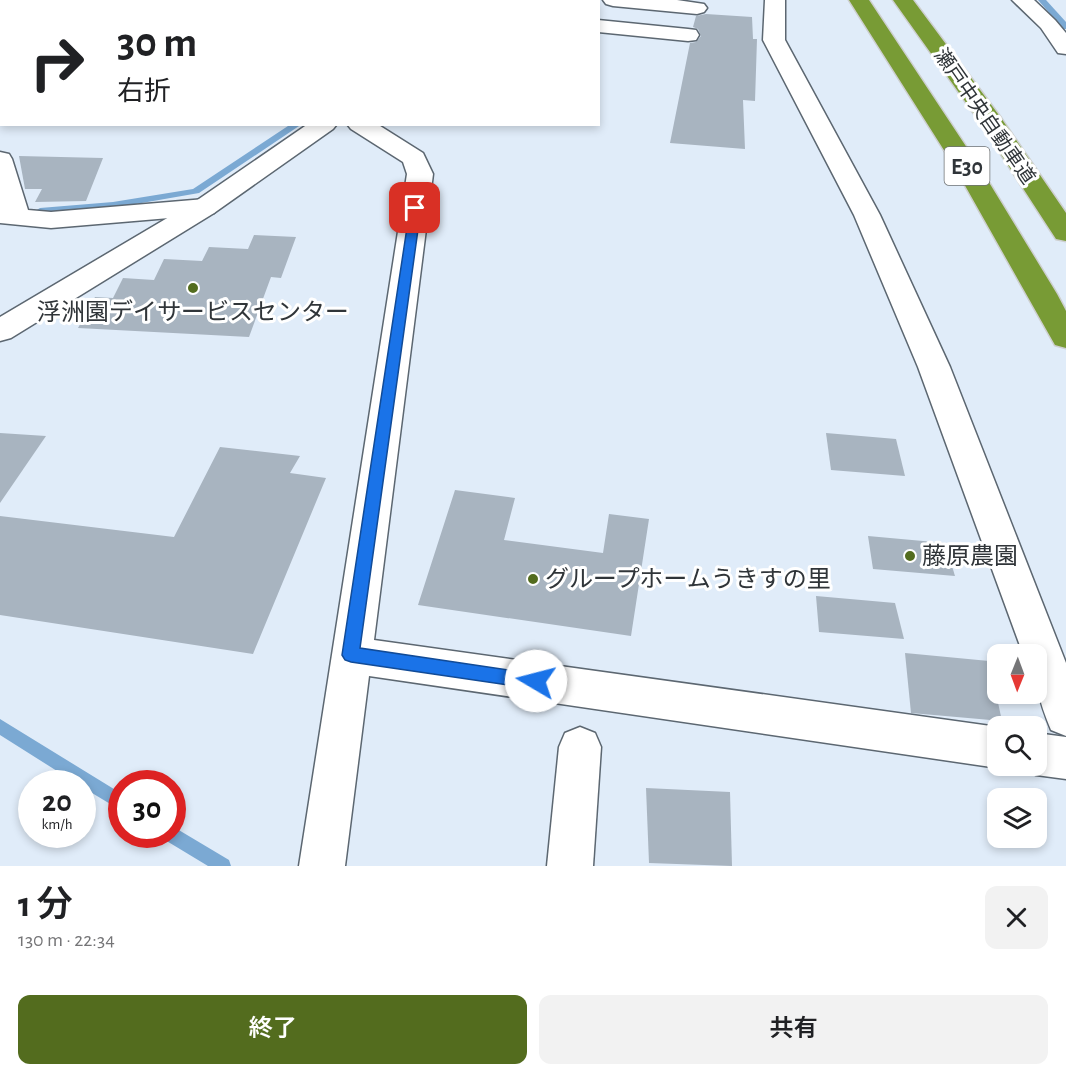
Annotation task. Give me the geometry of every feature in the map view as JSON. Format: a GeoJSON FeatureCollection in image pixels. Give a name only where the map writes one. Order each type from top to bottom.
{"type":"FeatureCollection","features":[{"type":"Feature","properties":{"kind":"highway","name":"瀬戸中央自動車道"},"geometry":{"type":"LineString","coordinates":[[860,0],[945,129],[1030,270],[1066,338]]}},
{"type":"Feature","properties":{"kind":"highway","name":"瀬戸中央自動車道"},"geometry":{"type":"LineString","coordinates":[[903,0],[993,123],[1066,233]]}},
{"type":"Feature","properties":{"kind":"street"},"geometry":{"type":"LineString","coordinates":[[613,0],[697,8]]}},
{"type":"Feature","properties":{"kind":"street"},"geometry":{"type":"LineString","coordinates":[[775,0],[774,40],[867,215],[934,367],[1066,716]]}},
{"type":"Feature","properties":{"kind":"street"},"geometry":{"type":"LineString","coordinates":[[1022,0],[1048,24],[1066,48]]}},
{"type":"Feature","properties":{"kind":"street"},"geometry":{"type":"LineString","coordinates":[[600,26],[688,35]]}},
{"type":"Feature","properties":{"kind":"street"},"geometry":{"type":"LineString","coordinates":[[0,331],[205,207],[322,126]]}},
{"type":"Feature","properties":{"kind":"street"},"geometry":{"type":"LineString","coordinates":[[322,866],[420,174],[414,158],[362,126]]}},
{"type":"Feature","properties":{"kind":"street"},"geometry":{"type":"LineString","coordinates":[[0,159],[9,217],[51,220],[94,218],[170,208],[205,207]]}},
{"type":"Feature","properties":{"kind":"street"},"geometry":{"type":"LineString","coordinates":[[351,655],[987,746]]}},
{"type":"Feature","properties":{"kind":"street"},"geometry":{"type":"LineString","coordinates":[[570,866],[580,747]]}},
{"type":"Feature","properties":{"kind":"street"},"geometry":{"type":"LineString","coordinates":[[1047,755],[1066,758]]}},
{"type":"Feature","properties":{"kind":"building"},"geometry":{"type":"Polygon","coordinates":[[[706,14],[752,17],[753,39],[757,39],[755,101],[743,100],[745,149],[670,143],[690,43],[696,42],[701,36],[698,29],[693,27],[696,16],[706,14]]]}},
{"type":"Feature","properties":{"kind":"building"},"geometry":{"type":"Polygon","coordinates":[[[19,156],[103,158],[86,201],[35,202],[42,189],[25,189],[19,156]]]}},
{"type":"Feature","properties":{"kind":"building","name":"浮洲園デイサービスセンター"},"geometry":{"type":"Polygon","coordinates":[[[254,235],[296,237],[281,278],[271,277],[249,337],[78,328],[95,297],[113,298],[123,278],[154,280],[164,259],[202,261],[209,247],[248,249],[254,235]]]}},
{"type":"Feature","properties":{"kind":"building"},"geometry":{"type":"Polygon","coordinates":[[[0,433],[46,436],[0,503],[0,433]]]}},
{"type":"Feature","properties":{"kind":"building"},"geometry":{"type":"Polygon","coordinates":[[[826,433],[896,439],[905,476],[831,470],[826,433]]]}},
{"type":"Feature","properties":{"kind":"building"},"geometry":{"type":"Polygon","coordinates":[[[220,447],[300,456],[290,473],[326,478],[253,654],[0,615],[0,516],[174,537],[220,447]]]}},
{"type":"Feature","properties":{"kind":"building","name":"グループホームうきすの里"},"geometry":{"type":"Polygon","coordinates":[[[455,490],[515,498],[504,540],[603,553],[609,514],[649,519],[631,636],[418,605],[455,490]]]}},
{"type":"Feature","properties":{"kind":"building","name":"藤原農園"},"geometry":{"type":"Polygon","coordinates":[[[868,536],[945,543],[955,576],[873,569],[868,536]]]}},
{"type":"Feature","properties":{"kind":"building"},"geometry":{"type":"Polygon","coordinates":[[[816,596],[895,603],[904,639],[819,632],[816,596]]]}},
{"type":"Feature","properties":{"kind":"building"},"geometry":{"type":"Polygon","coordinates":[[[905,653],[987,661],[987,704],[998,704],[1001,716],[987,716],[987,720],[911,713],[905,653]]]}},
{"type":"Feature","properties":{"kind":"building"},"geometry":{"type":"Polygon","coordinates":[[[646,788],[730,792],[732,866],[649,863],[646,788]]]}},
{"type":"Feature","properties":{"kind":"waterway"},"geometry":{"type":"LineString","coordinates":[[1042,0],[1066,27]]}},
{"type":"Feature","properties":{"kind":"waterway"},"geometry":{"type":"LineString","coordinates":[[40,211],[113,205],[196,191],[295,126]]}},
{"type":"Feature","properties":{"kind":"waterway"},"geometry":{"type":"LineString","coordinates":[[0,726],[108,794]]}},
{"type":"Feature","properties":{"kind":"waterway"},"geometry":{"type":"LineString","coordinates":[[186,843],[223,866]]}},
{"type":"Feature","properties":{"kind":"place","name":"浮洲園デイサービスセンター"},"geometry":{"type":"Point","coordinates":[193,288]}},
{"type":"Feature","properties":{"kind":"place","name":"藤原農園"},"geometry":{"type":"Point","coordinates":[910,556]}},
{"type":"Feature","properties":{"kind":"place","name":"グループホームうきすの里"},"geometry":{"type":"Point","coordinates":[533,579]}},
{"type":"Feature","properties":{"kind":"route"},"geometry":{"type":"LineString","coordinates":[[415,208],[351,655],[536,681]]}}]}
